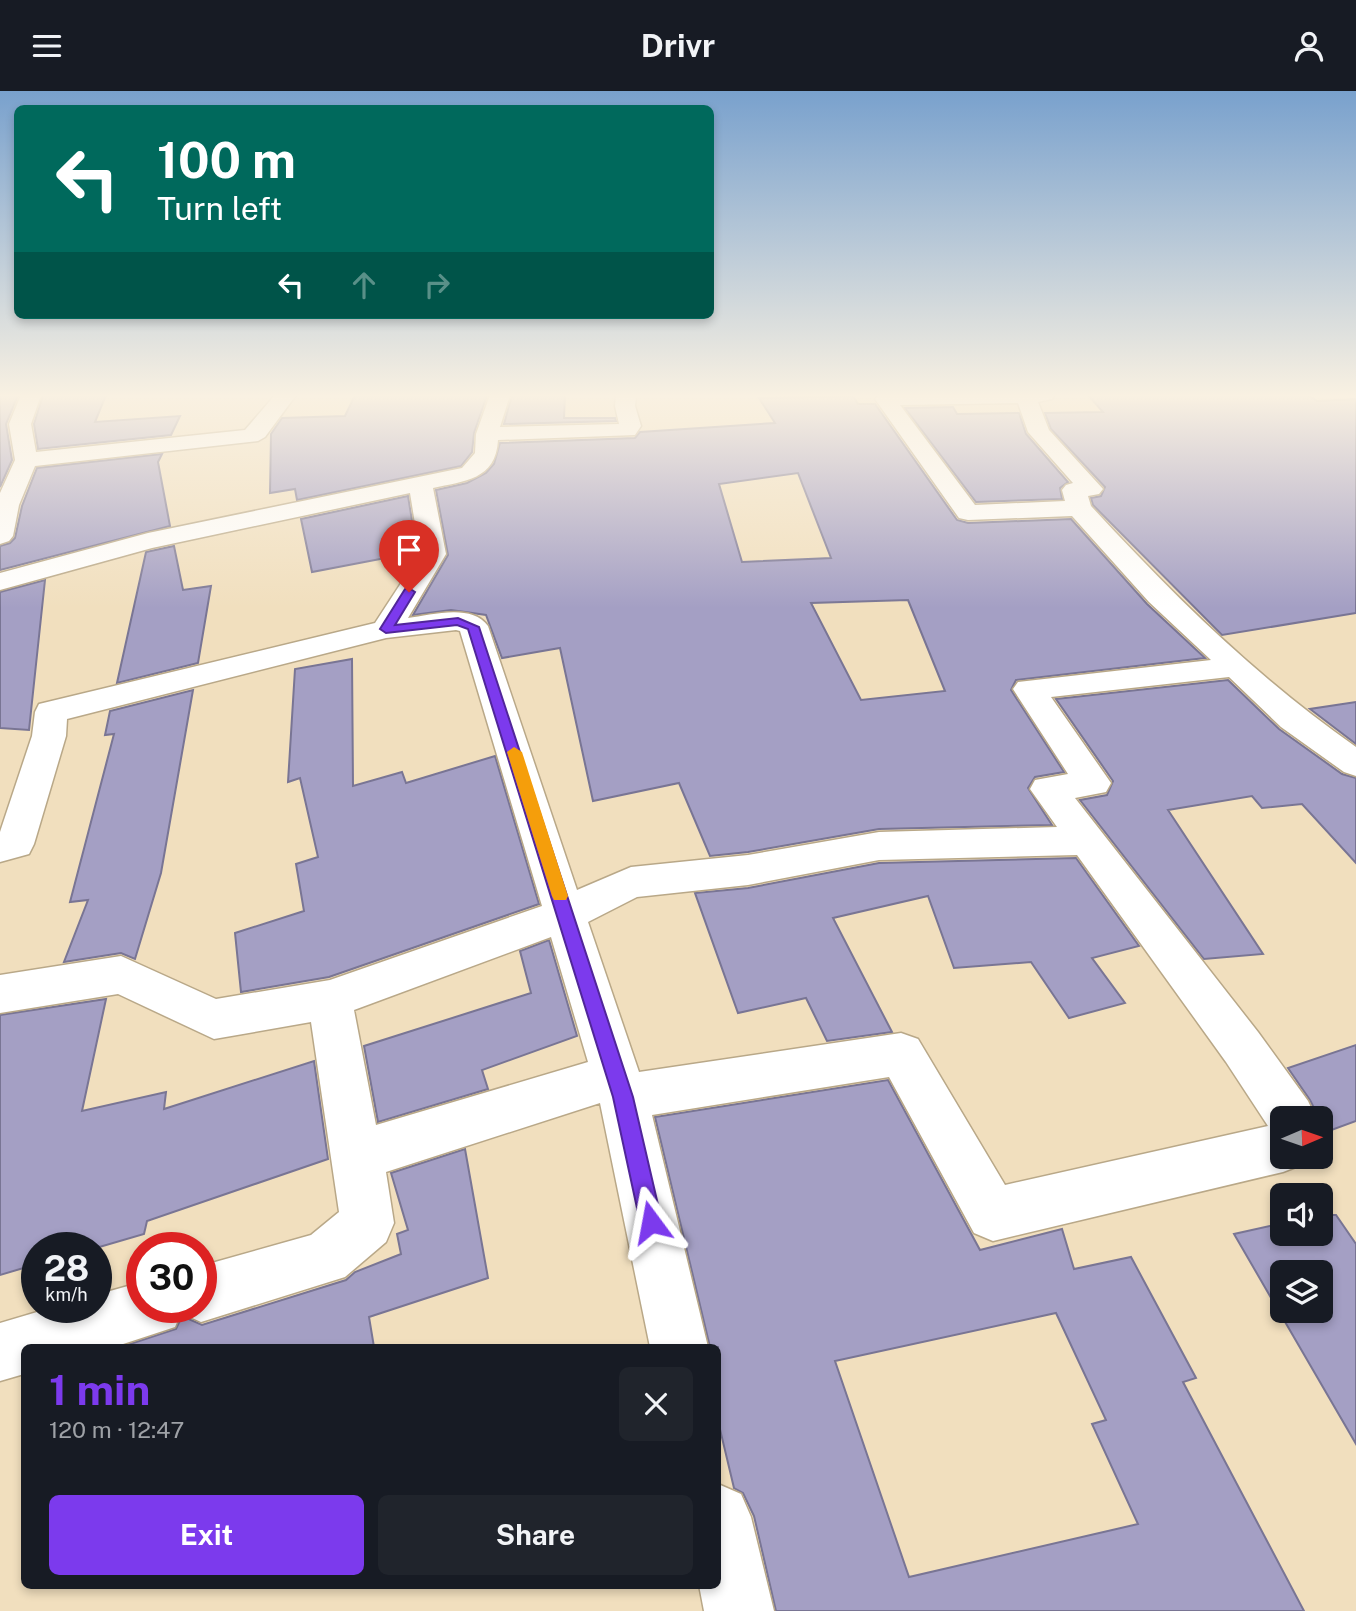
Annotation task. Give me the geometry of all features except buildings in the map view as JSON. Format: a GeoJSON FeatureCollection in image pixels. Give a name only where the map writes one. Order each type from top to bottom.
{"type":"FeatureCollection","features":[{"type":"Feature","properties":{"kind":"street"},"geometry":{"type":"LineString","coordinates":[[0,536],[7,505],[23,466]]}},
{"type":"Feature","properties":{"kind":"street"},"geometry":{"type":"LineString","coordinates":[[0,582],[148,541],[470,473],[476,466]]}},
{"type":"Feature","properties":{"kind":"street"},"geometry":{"type":"LineString","coordinates":[[934,466],[968,513],[1079,508]]}},
{"type":"Feature","properties":{"kind":"street"},"geometry":{"type":"LineString","coordinates":[[1070,466],[1091,489],[1074,490],[1079,508],[1159,596],[1293,719],[1356,764]]}},
{"type":"Feature","properties":{"kind":"street"},"geometry":{"type":"LineString","coordinates":[[386,629],[433,554],[420,484]]}},
{"type":"Feature","properties":{"kind":"street"},"geometry":{"type":"LineString","coordinates":[[0,848],[15,843],[49,736],[51,712],[386,629],[458,621],[473,627],[620,1086],[678,1344]]}},
{"type":"Feature","properties":{"kind":"street"},"geometry":{"type":"LineString","coordinates":[[1236,667],[1030,689],[1093,783],[1048,789],[1242,1047],[1283,1106]]}},
{"type":"Feature","properties":{"kind":"street"},"geometry":{"type":"LineString","coordinates":[[0,994],[121,975],[214,1019],[330,999],[566,914],[631,882],[748,870],[879,846],[1087,841]]}},
{"type":"Feature","properties":{"kind":"street"},"geometry":{"type":"LineString","coordinates":[[217,1289],[326,1258],[367,1223],[330,999]]}},
{"type":"Feature","properties":{"kind":"street"},"geometry":{"type":"LineString","coordinates":[[367,1213],[357,1156],[620,1086],[901,1054],[993,1214],[1270,1150]]}},
{"type":"Feature","properties":{"kind":"street"},"geometry":{"type":"LineString","coordinates":[[28,1344],[126,1315]]}},
{"type":"Feature","properties":{"kind":"street"},"geometry":{"type":"LineString","coordinates":[[0,1352],[21,1346]]}},
{"type":"Feature","properties":{"kind":"street"},"geometry":{"type":"LineString","coordinates":[[721,1530],[739,1611]]}},
{"type":"Feature","properties":{"kind":"slow traffic"},"geometry":{"type":"LineString","coordinates":[[514,752],[560,896]]}},
{"type":"Feature","properties":{"kind":"route"},"geometry":{"type":"LineString","coordinates":[[409,592],[386,629],[458,621],[473,627],[623,1097],[651,1222]]}}]}
